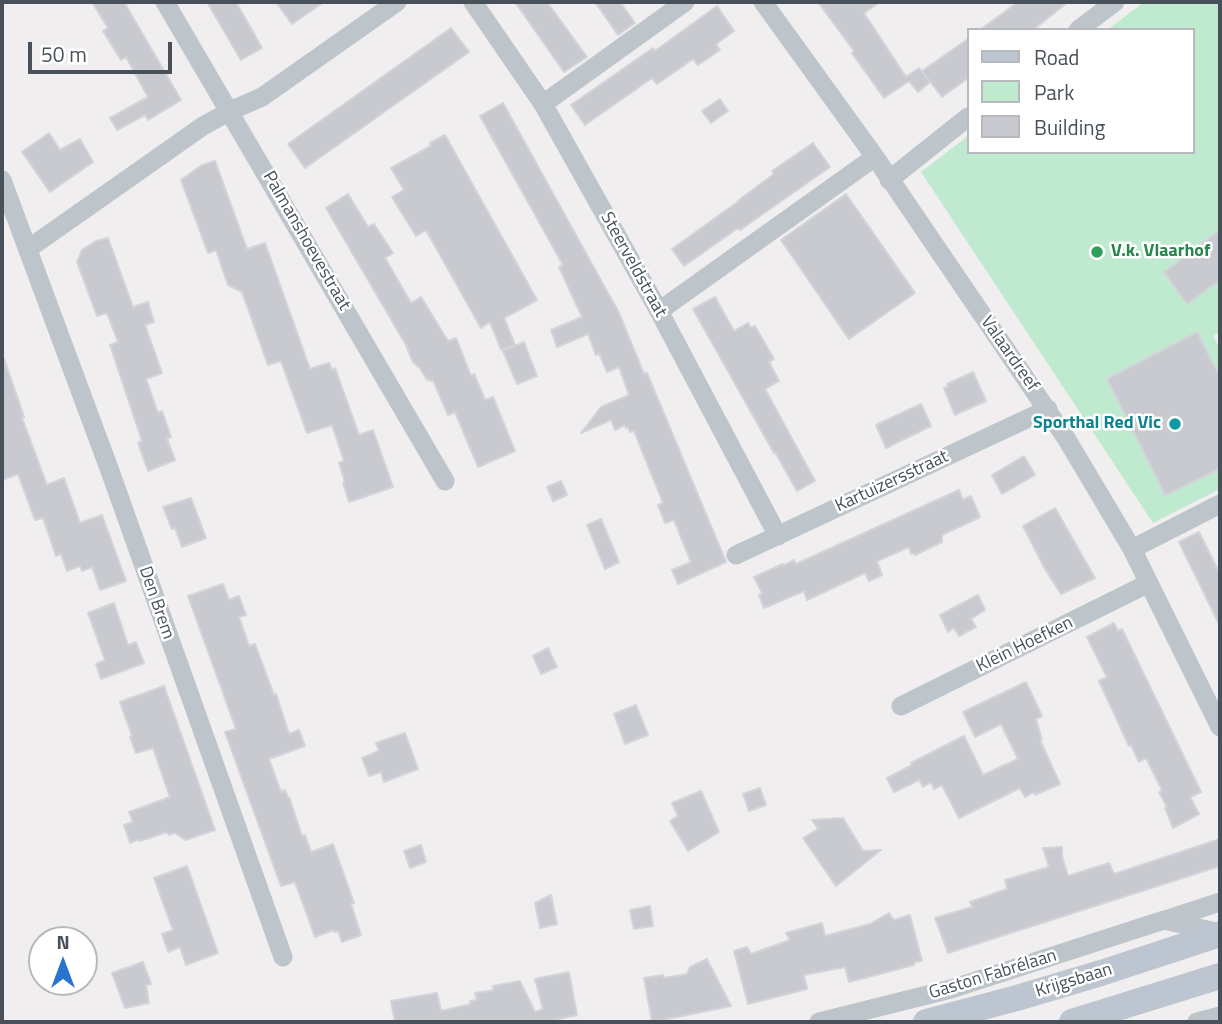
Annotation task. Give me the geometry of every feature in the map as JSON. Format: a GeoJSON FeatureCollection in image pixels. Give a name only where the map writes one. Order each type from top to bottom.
{"type":"FeatureCollection","features":[{"type":"Feature","properties":{"kind":"main road","name":"Krijgsbaan"},"geometry":{"type":"LineString","coordinates":[[926,1022],[1101,973],[1220,934]]}},
{"type":"Feature","properties":{"kind":"main road"},"geometry":{"type":"LineString","coordinates":[[1072,1022],[1220,976]]}},
{"type":"Feature","properties":{"kind":"street","name":"Palmanshoevestraat"},"geometry":{"type":"LineString","coordinates":[[165,2],[445,481]]}},
{"type":"Feature","properties":{"kind":"street"},"geometry":{"type":"LineString","coordinates":[[29,249],[203,126],[262,97],[397,2]]}},
{"type":"Feature","properties":{"kind":"street","name":"Steerveldstraat"},"geometry":{"type":"LineString","coordinates":[[473,2],[543,104],[659,311],[778,536]]}},
{"type":"Feature","properties":{"kind":"street"},"geometry":{"type":"LineString","coordinates":[[543,104],[685,2]]}},
{"type":"Feature","properties":{"kind":"street","name":"Valaardreef"},"geometry":{"type":"LineString","coordinates":[[763,2],[875,157],[1048,409],[1132,549],[1220,727]]}},
{"type":"Feature","properties":{"kind":"street"},"geometry":{"type":"LineString","coordinates":[[1081,28],[1106,4]]}},
{"type":"Feature","properties":{"kind":"street"},"geometry":{"type":"LineString","coordinates":[[889,180],[967,118]]}},
{"type":"Feature","properties":{"kind":"street"},"geometry":{"type":"LineString","coordinates":[[659,311],[875,157]]}},
{"type":"Feature","properties":{"kind":"street","name":"Den Brem"},"geometry":{"type":"LineString","coordinates":[[2,180],[110,471],[283,957]]}},
{"type":"Feature","properties":{"kind":"street","name":"Kartuizersstraat"},"geometry":{"type":"LineString","coordinates":[[736,555],[1048,409]]}},
{"type":"Feature","properties":{"kind":"street"},"geometry":{"type":"LineString","coordinates":[[1132,549],[1220,504]]}},
{"type":"Feature","properties":{"kind":"street","name":"Klein Hoefken"},"geometry":{"type":"LineString","coordinates":[[901,706],[1149,583]]}},
{"type":"Feature","properties":{"kind":"street","name":"Gaston Fabrélaan"},"geometry":{"type":"LineString","coordinates":[[819,1022],[951,989],[1220,902]]}},
{"type":"Feature","properties":{"kind":"street"},"geometry":{"type":"LineString","coordinates":[[1164,920],[1220,934]]}},
{"type":"Feature","properties":{"kind":"street"},"geometry":{"type":"LineString","coordinates":[[1197,1022],[1220,1016]]}},
{"type":"Feature","properties":{"kind":"green space","name":"V.k. Vlaarhof"},"geometry":{"type":"Polygon","coordinates":[[[1144,2],[1220,2],[1220,332],[1213,336],[1220,349],[1220,489],[1153,523],[921,172],[967,137],[967,154],[1194,154],[1194,28],[1110,28],[1144,2]]]}},
{"type":"Feature","properties":{"kind":"building"},"geometry":{"type":"Polygon","coordinates":[[[92,2],[124,2],[181,100],[148,120],[145,115],[117,130],[110,118],[148,97],[126,57],[121,60],[103,31],[108,28],[92,2]]]}},
{"type":"Feature","properties":{"kind":"building"},"geometry":{"type":"Polygon","coordinates":[[[207,2],[236,2],[262,48],[241,60],[207,2]]]}},
{"type":"Feature","properties":{"kind":"building"},"geometry":{"type":"Polygon","coordinates":[[[276,2],[324,2],[292,24],[276,2]]]}},
{"type":"Feature","properties":{"kind":"building"},"geometry":{"type":"Polygon","coordinates":[[[515,2],[547,2],[587,57],[564,72],[515,2]]]}},
{"type":"Feature","properties":{"kind":"building"},"geometry":{"type":"Polygon","coordinates":[[[595,2],[620,2],[635,23],[618,35],[595,2]]]}},
{"type":"Feature","properties":{"kind":"building"},"geometry":{"type":"Polygon","coordinates":[[[818,2],[880,2],[864,13],[906,77],[919,68],[930,82],[918,92],[909,81],[884,98],[818,2]]]}},
{"type":"Feature","properties":{"kind":"building"},"geometry":{"type":"Polygon","coordinates":[[[1018,2],[1068,2],[1036,28],[983,28],[1018,2]]]}},
{"type":"Feature","properties":{"kind":"building"},"geometry":{"type":"Polygon","coordinates":[[[717,6],[734,31],[716,44],[720,50],[698,65],[693,59],[657,84],[652,78],[585,125],[571,105],[653,48],[655,51],[717,6]]]}},
{"type":"Feature","properties":{"kind":"building"},"geometry":{"type":"Polygon","coordinates":[[[451,28],[469,52],[305,168],[288,144],[451,28]]]}},
{"type":"Feature","properties":{"kind":"building"},"geometry":{"type":"Polygon","coordinates":[[[967,40],[967,79],[942,97],[922,71],[967,40]]]}},
{"type":"Feature","properties":{"kind":"building"},"geometry":{"type":"Polygon","coordinates":[[[720,99],[728,111],[711,123],[702,111],[720,99]]]}},
{"type":"Feature","properties":{"kind":"building"},"geometry":{"type":"Polygon","coordinates":[[[503,103],[619,313],[726,562],[678,584],[672,570],[691,562],[674,520],[665,523],[658,505],[663,503],[634,431],[630,432],[625,425],[615,430],[611,420],[581,433],[601,407],[629,395],[619,367],[607,372],[599,353],[596,355],[588,334],[557,347],[551,330],[582,317],[559,267],[563,265],[480,116],[503,103]]]}},
{"type":"Feature","properties":{"kind":"building"},"geometry":{"type":"Polygon","coordinates":[[[49,133],[60,150],[80,139],[93,162],[50,192],[22,152],[49,133]]]}},
{"type":"Feature","properties":{"kind":"building"},"geometry":{"type":"Polygon","coordinates":[[[445,135],[537,300],[504,318],[515,345],[501,350],[490,322],[481,328],[426,230],[416,236],[392,197],[404,190],[391,168],[445,135]]]}},
{"type":"Feature","properties":{"kind":"building"},"geometry":{"type":"Polygon","coordinates":[[[813,143],[830,167],[684,266],[672,249],[774,174],[772,171],[813,143]]]}},
{"type":"Feature","properties":{"kind":"building"},"geometry":{"type":"Polygon","coordinates":[[[215,161],[247,249],[265,243],[310,369],[329,363],[332,370],[335,368],[359,435],[373,430],[393,487],[349,502],[339,463],[344,461],[332,425],[307,433],[281,361],[268,365],[242,292],[228,285],[216,250],[208,253],[181,180],[202,165],[215,161]]]}},
{"type":"Feature","properties":{"kind":"building"},"geometry":{"type":"Polygon","coordinates":[[[348,194],[368,227],[374,224],[393,253],[385,258],[411,303],[421,297],[448,341],[456,338],[471,376],[474,374],[485,400],[493,397],[515,451],[478,467],[455,412],[448,415],[433,380],[427,380],[413,362],[406,345],[326,208],[348,194]]]}},
{"type":"Feature","properties":{"kind":"building"},"geometry":{"type":"Polygon","coordinates":[[[846,194],[915,293],[849,339],[781,240],[846,194]]]}},
{"type":"Feature","properties":{"kind":"building"},"geometry":{"type":"Polygon","coordinates":[[[1220,230],[1220,280],[1187,304],[1164,272],[1220,230]]]}},
{"type":"Feature","properties":{"kind":"building"},"geometry":{"type":"Polygon","coordinates":[[[108,238],[133,307],[148,302],[154,322],[145,325],[162,373],[146,379],[158,413],[162,411],[171,437],[167,439],[175,460],[148,471],[138,443],[142,441],[110,345],[118,342],[107,313],[97,316],[77,262],[82,250],[96,241],[108,238]]]}},
{"type":"Feature","properties":{"kind":"building"},"geometry":{"type":"Polygon","coordinates":[[[715,297],[734,331],[748,323],[751,328],[755,326],[774,359],[769,362],[779,381],[765,389],[815,481],[797,491],[693,309],[715,297]]]}},
{"type":"Feature","properties":{"kind":"building","name":"Sporthal Red Vic"},"geometry":{"type":"Polygon","coordinates":[[[1197,332],[1220,377],[1220,469],[1165,495],[1107,379],[1197,332]]]}},
{"type":"Feature","properties":{"kind":"building"},"geometry":{"type":"Polygon","coordinates":[[[524,342],[537,376],[517,384],[503,351],[524,342]]]}},
{"type":"Feature","properties":{"kind":"building"},"geometry":{"type":"Polygon","coordinates":[[[4,359],[47,485],[64,478],[80,523],[102,515],[126,581],[100,590],[92,567],[82,571],[80,566],[67,571],[61,554],[56,556],[43,518],[35,520],[18,474],[2,480],[4,359]]]}},
{"type":"Feature","properties":{"kind":"building"},"geometry":{"type":"Polygon","coordinates":[[[973,372],[986,401],[955,415],[944,388],[973,372]]]}},
{"type":"Feature","properties":{"kind":"building"},"geometry":{"type":"Polygon","coordinates":[[[921,404],[931,426],[886,448],[876,425],[921,404]]]}},
{"type":"Feature","properties":{"kind":"building"},"geometry":{"type":"Polygon","coordinates":[[[1024,456],[1035,475],[1002,494],[992,475],[1024,456]]]}},
{"type":"Feature","properties":{"kind":"building"},"geometry":{"type":"Polygon","coordinates":[[[561,481],[567,495],[553,501],[547,487],[561,481]]]}},
{"type":"Feature","properties":{"kind":"building"},"geometry":{"type":"Polygon","coordinates":[[[959,490],[963,500],[971,496],[980,517],[942,535],[942,542],[915,555],[911,554],[909,547],[877,561],[882,575],[869,581],[865,573],[807,600],[804,591],[764,608],[759,595],[762,593],[754,577],[794,560],[796,564],[959,490]]]}},
{"type":"Feature","properties":{"kind":"building"},"geometry":{"type":"Polygon","coordinates":[[[191,498],[206,538],[182,547],[163,507],[191,498]]]}},
{"type":"Feature","properties":{"kind":"building"},"geometry":{"type":"Polygon","coordinates":[[[1055,508],[1095,578],[1061,594],[1023,526],[1055,508]]]}},
{"type":"Feature","properties":{"kind":"building"},"geometry":{"type":"Polygon","coordinates":[[[601,519],[619,562],[605,569],[587,525],[601,519]]]}},
{"type":"Feature","properties":{"kind":"building"},"geometry":{"type":"Polygon","coordinates":[[[1199,532],[1220,574],[1220,626],[1179,542],[1199,532]]]}},
{"type":"Feature","properties":{"kind":"building"},"geometry":{"type":"Polygon","coordinates":[[[223,584],[229,600],[239,596],[246,615],[239,617],[249,646],[255,644],[289,734],[299,730],[305,746],[269,759],[281,792],[285,790],[289,797],[302,836],[305,835],[311,852],[333,844],[354,903],[351,904],[361,935],[342,942],[338,931],[333,930],[315,937],[295,882],[281,886],[225,732],[236,729],[188,596],[223,584]]]}},
{"type":"Feature","properties":{"kind":"building"},"geometry":{"type":"Polygon","coordinates":[[[978,595],[985,610],[971,619],[976,627],[959,636],[954,628],[948,632],[940,615],[978,595]]]}},
{"type":"Feature","properties":{"kind":"building"},"geometry":{"type":"Polygon","coordinates":[[[114,603],[128,645],[136,642],[144,663],[101,679],[96,664],[105,660],[88,613],[114,603]]]}},
{"type":"Feature","properties":{"kind":"building"},"geometry":{"type":"Polygon","coordinates":[[[1114,623],[1118,631],[1122,629],[1201,792],[1190,797],[1199,814],[1173,828],[1159,792],[1162,790],[1146,758],[1139,762],[1131,745],[1129,746],[1099,681],[1107,677],[1087,637],[1114,623]]]}},
{"type":"Feature","properties":{"kind":"building"},"geometry":{"type":"Polygon","coordinates":[[[548,648],[557,667],[541,674],[533,656],[548,648]]]}},
{"type":"Feature","properties":{"kind":"building"},"geometry":{"type":"Polygon","coordinates":[[[1026,682],[1042,716],[1036,719],[1040,740],[1060,784],[1025,797],[1020,788],[959,818],[942,785],[934,789],[931,782],[923,787],[919,780],[894,792],[887,778],[964,736],[983,775],[1018,759],[1001,724],[975,737],[963,712],[1026,682]]]}},
{"type":"Feature","properties":{"kind":"building"},"geometry":{"type":"Polygon","coordinates":[[[164,686],[215,830],[185,840],[175,833],[169,835],[167,832],[130,843],[124,825],[133,822],[129,812],[170,797],[153,748],[136,753],[120,702],[164,686]]]}},
{"type":"Feature","properties":{"kind":"building"},"geometry":{"type":"Polygon","coordinates":[[[636,705],[648,735],[625,744],[614,714],[636,705]]]}},
{"type":"Feature","properties":{"kind":"building"},"geometry":{"type":"Polygon","coordinates":[[[405,733],[418,769],[384,782],[381,772],[369,776],[362,758],[379,751],[376,743],[405,733]]]}},
{"type":"Feature","properties":{"kind":"building"},"geometry":{"type":"Polygon","coordinates":[[[760,788],[766,805],[749,811],[743,794],[760,788]]]}},
{"type":"Feature","properties":{"kind":"building"},"geometry":{"type":"Polygon","coordinates":[[[701,791],[719,832],[688,851],[670,821],[678,816],[672,803],[701,791]]]}},
{"type":"Feature","properties":{"kind":"building"},"geometry":{"type":"Polygon","coordinates":[[[843,818],[863,851],[881,850],[836,886],[803,838],[818,829],[812,820],[843,818]]]}},
{"type":"Feature","properties":{"kind":"building"},"geometry":{"type":"Polygon","coordinates":[[[1220,839],[1220,866],[948,953],[935,918],[972,907],[970,902],[1007,889],[1005,880],[1049,867],[1043,848],[1062,847],[1068,876],[1109,863],[1114,874],[1220,839]]]}},
{"type":"Feature","properties":{"kind":"building"},"geometry":{"type":"Polygon","coordinates":[[[421,845],[426,862],[410,868],[404,851],[421,845]]]}},
{"type":"Feature","properties":{"kind":"building"},"geometry":{"type":"Polygon","coordinates":[[[187,866],[218,953],[186,965],[180,947],[168,952],[162,934],[173,930],[154,878],[187,866]]]}},
{"type":"Feature","properties":{"kind":"building"},"geometry":{"type":"Polygon","coordinates":[[[551,895],[557,924],[540,928],[535,903],[551,895]]]}},
{"type":"Feature","properties":{"kind":"building"},"geometry":{"type":"Polygon","coordinates":[[[650,906],[653,926],[634,929],[630,910],[650,906]]]}},
{"type":"Feature","properties":{"kind":"building"},"geometry":{"type":"Polygon","coordinates":[[[889,913],[894,920],[910,915],[922,961],[849,982],[845,967],[804,975],[807,989],[748,1004],[734,951],[747,947],[751,954],[790,940],[786,933],[822,923],[825,936],[870,924],[889,913]]]}},
{"type":"Feature","properties":{"kind":"building"},"geometry":{"type":"Polygon","coordinates":[[[707,959],[731,1006],[652,1022],[644,978],[687,974],[690,967],[707,959]]]}},
{"type":"Feature","properties":{"kind":"building"},"geometry":{"type":"Polygon","coordinates":[[[143,962],[151,984],[146,985],[149,1003],[125,1008],[112,973],[143,962]]]}},
{"type":"Feature","properties":{"kind":"building"},"geometry":{"type":"Polygon","coordinates":[[[569,972],[577,1015],[545,1022],[395,1022],[391,1001],[437,993],[441,1011],[471,1004],[470,1001],[477,1000],[475,993],[494,990],[493,986],[520,981],[535,1012],[543,1009],[535,979],[569,972]]]}},
{"type":"Feature","properties":{"kind":"place","name":"V.k. Vlaarhof"},"geometry":{"type":"Point","coordinates":[1097,252]}},
{"type":"Feature","properties":{"kind":"place","name":"Sporthal Red Vic"},"geometry":{"type":"Point","coordinates":[1175,424]}}]}
